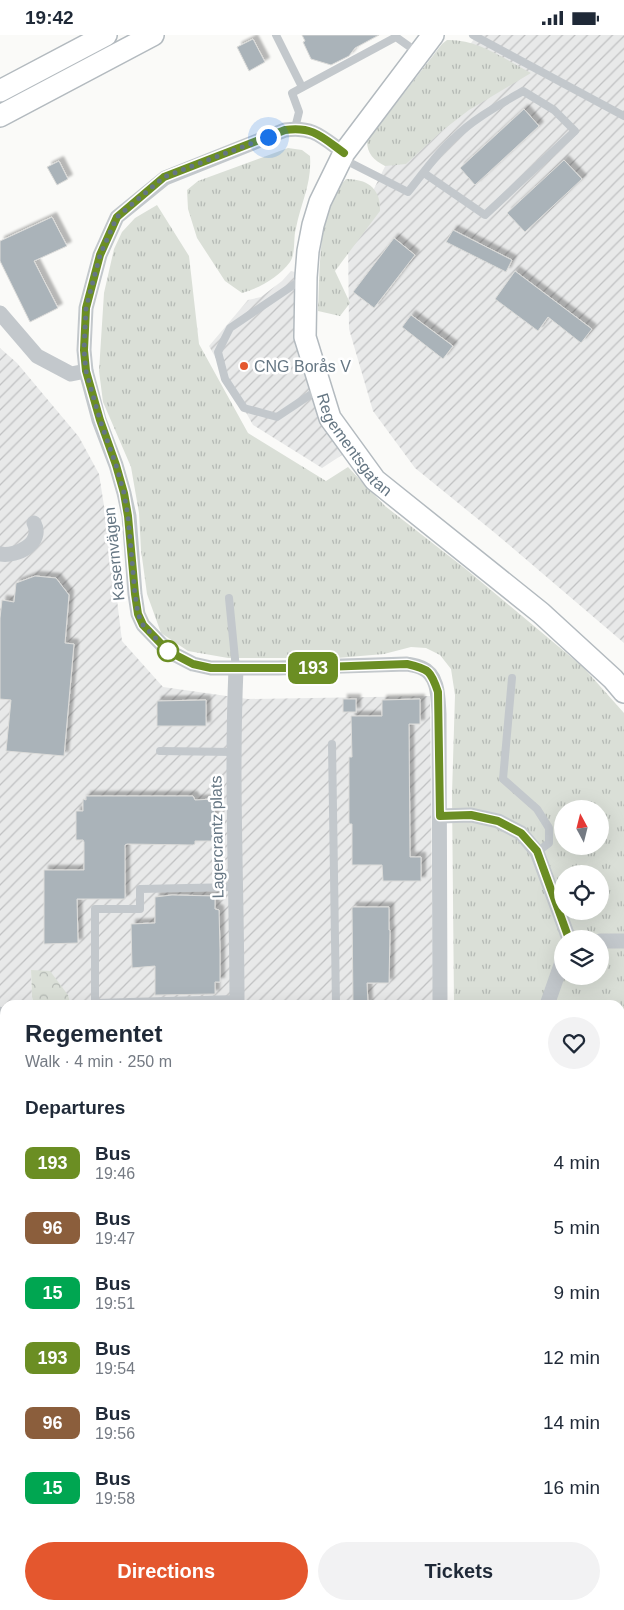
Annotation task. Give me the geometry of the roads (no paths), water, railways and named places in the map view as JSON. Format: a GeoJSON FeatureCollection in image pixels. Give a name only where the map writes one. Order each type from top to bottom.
{"type":"FeatureCollection","features":[{"type":"Feature","properties":{"kind":"street"},"geometry":{"type":"LineString","coordinates":[[0,91],[106,35]]}},
{"type":"Feature","properties":{"kind":"street"},"geometry":{"type":"LineString","coordinates":[[0,116],[153,35]]}},
{"type":"Feature","properties":{"kind":"street","name":"Regementsgatan"},"geometry":{"type":"LineString","coordinates":[[433,35],[343,156],[320,202],[308,251],[306,337],[330,418],[375,479],[541,613],[613,679],[624,693]]}},
{"type":"Feature","properties":{"kind":"street"},"geometry":{"type":"LineString","coordinates":[[295,128],[303,128],[316,133],[343,156]]}},
{"type":"Feature","properties":{"kind":"street","name":"Kasernvägen"},"geometry":{"type":"LineString","coordinates":[[295,128],[285,130],[164,177],[117,217],[100,255],[86,308],[84,350],[86,371],[124,493],[138,614],[143,625],[168,651],[193,664],[211,668],[236,669],[407,664],[423,668],[432,677],[438,692],[440,1000]]}},
{"type":"Feature","properties":{"kind":"street"},"geometry":{"type":"LineString","coordinates":[[0,313],[37,356],[71,374],[86,371]]}},
{"type":"Feature","properties":{"kind":"street"},"geometry":{"type":"LineString","coordinates":[[0,554],[20,552],[27,547],[37,535],[34,523]]}},
{"type":"Feature","properties":{"kind":"street","name":"Lagercrantz plats"},"geometry":{"type":"LineString","coordinates":[[236,669],[234,752],[237,1000]]}},
{"type":"Feature","properties":{"kind":"street"},"geometry":{"type":"LineString","coordinates":[[440,816],[471,815],[498,821],[521,833],[537,851],[566,930]]}},
{"type":"Feature","properties":{"kind":"street"},"geometry":{"type":"LineString","coordinates":[[609,941],[624,941]]}},
{"type":"Feature","properties":{"kind":"street"},"geometry":{"type":"LineString","coordinates":[[549,1000],[554,985]]}},
{"type":"Feature","properties":{"kind":"lane"},"geometry":{"type":"LineString","coordinates":[[276,35],[302,87]]}},
{"type":"Feature","properties":{"kind":"lane"},"geometry":{"type":"LineString","coordinates":[[473,35],[624,116]]}},
{"type":"Feature","properties":{"kind":"lane"},"geometry":{"type":"LineString","coordinates":[[295,128],[299,112],[292,93],[398,36],[419,53]]}},
{"type":"Feature","properties":{"kind":"lane"},"geometry":{"type":"LineString","coordinates":[[343,156],[408,192],[424,173],[453,139],[494,108],[523,91],[554,109],[575,131],[485,215],[424,173]]}},
{"type":"Feature","properties":{"kind":"lane"},"geometry":{"type":"LineString","coordinates":[[306,277],[230,328],[218,352],[225,379],[244,408],[277,417],[321,388]]}},
{"type":"Feature","properties":{"kind":"lane"},"geometry":{"type":"LineString","coordinates":[[229,598],[236,669]]}},
{"type":"Feature","properties":{"kind":"lane"},"geometry":{"type":"LineString","coordinates":[[512,678],[503,779],[537,809],[549,828],[548,843],[537,851]]}},
{"type":"Feature","properties":{"kind":"lane"},"geometry":{"type":"LineString","coordinates":[[332,745],[336,1000]]}},
{"type":"Feature","properties":{"kind":"lane"},"geometry":{"type":"LineString","coordinates":[[160,751],[234,752]]}},
{"type":"Feature","properties":{"kind":"lane"},"geometry":{"type":"LineString","coordinates":[[95,1000],[95,909],[140,909],[140,889],[236,887]]}},
{"type":"Feature","properties":{"kind":"place","name":"CNG Borås V"},"geometry":{"type":"Point","coordinates":[244,366]}}]}
